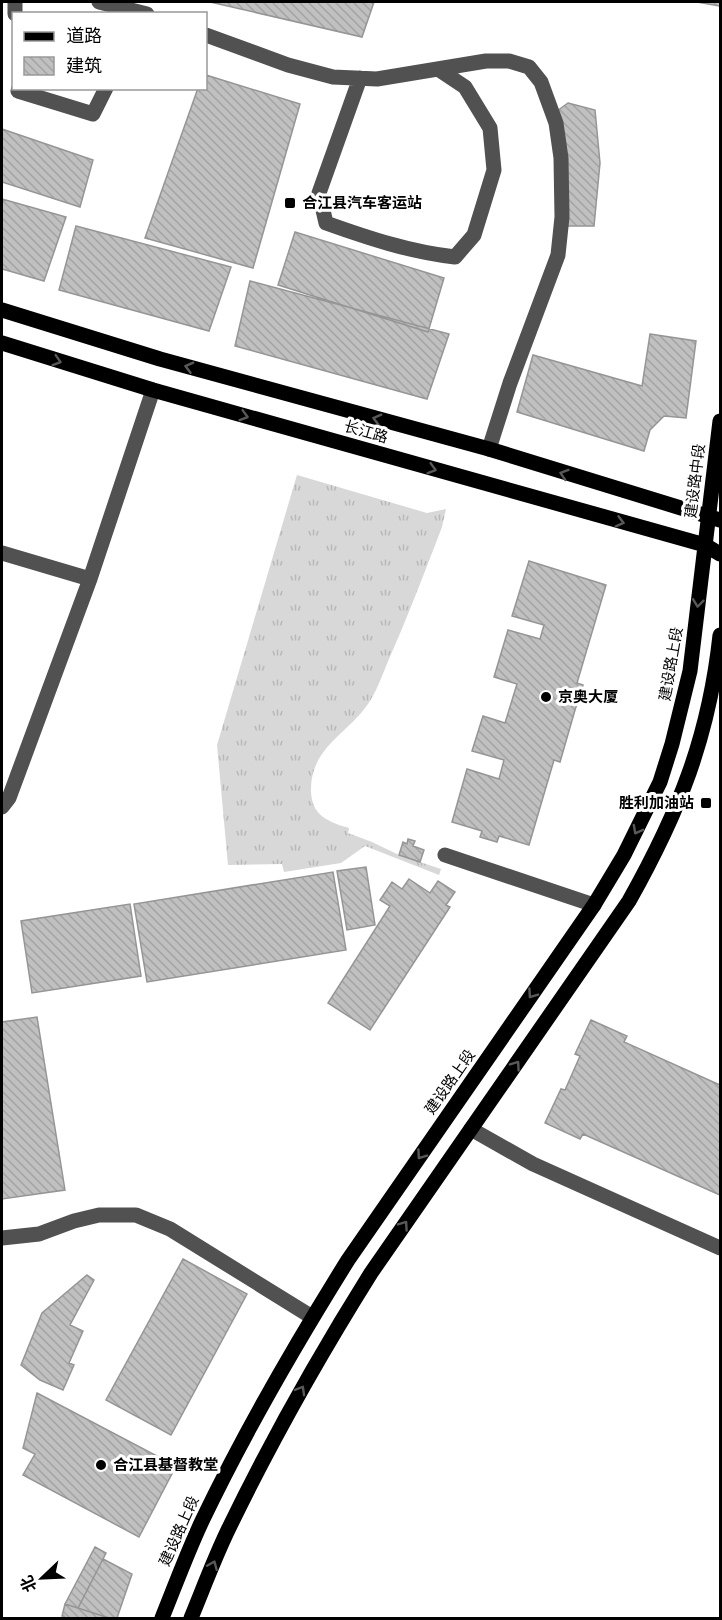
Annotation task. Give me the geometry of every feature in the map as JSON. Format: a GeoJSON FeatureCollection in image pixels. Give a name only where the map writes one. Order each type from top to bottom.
{"type":"FeatureCollection","features":[{"type":"Feature","properties":{"kind":"main road","name":"长江路"},"geometry":{"type":"LineString","coordinates":[[2,310],[160,359],[489,449],[589,482],[715,519]]}},
{"type":"Feature","properties":{"kind":"main road","name":"长江路"},"geometry":{"type":"LineString","coordinates":[[2,344],[153,390],[705,545],[720,554]]}},
{"type":"Feature","properties":{"kind":"main road","name":"建设路中段"},"geometry":{"type":"LineString","coordinates":[[705,545],[715,519],[720,421]]}},
{"type":"Feature","properties":{"kind":"main road","name":"建设路上段"},"geometry":{"type":"LineString","coordinates":[[162,1618],[211,1503],[257,1412],[312,1317],[348,1260],[594,905],[642,820],[660,782],[690,671],[705,545]]}},
{"type":"Feature","properties":{"kind":"main road"},"geometry":{"type":"LineString","coordinates":[[191,1618],[227,1532],[280,1426],[337,1328],[371,1273],[629,902],[661,841],[693,765],[716,677],[720,637]]}},
{"type":"Feature","properties":{"kind":"street"},"geometry":{"type":"LineString","coordinates":[[99,2],[138,12]]}},
{"type":"Feature","properties":{"kind":"street"},"geometry":{"type":"LineString","coordinates":[[207,35],[288,65],[333,77],[377,79],[486,61],[509,61],[529,67],[541,82],[556,123],[560,147],[562,216],[558,255],[510,383],[489,449]]}},
{"type":"Feature","properties":{"kind":"street"},"geometry":{"type":"LineString","coordinates":[[360,78],[319,193],[326,223],[375,240],[432,254],[455,257],[474,235],[494,170],[490,128],[465,87],[438,69]]}},
{"type":"Feature","properties":{"kind":"street"},"geometry":{"type":"LineString","coordinates":[[18,90],[93,114],[105,90]]}},
{"type":"Feature","properties":{"kind":"street"},"geometry":{"type":"LineString","coordinates":[[2,807],[9,798],[90,579],[153,390]]}},
{"type":"Feature","properties":{"kind":"street"},"geometry":{"type":"LineString","coordinates":[[2,553],[90,579]]}},
{"type":"Feature","properties":{"kind":"street"},"geometry":{"type":"LineString","coordinates":[[445,855],[594,905]]}},
{"type":"Feature","properties":{"kind":"street"},"geometry":{"type":"LineString","coordinates":[[471,1129],[533,1164],[720,1248]]}},
{"type":"Feature","properties":{"kind":"street"},"geometry":{"type":"LineString","coordinates":[[2,1239],[39,1234],[74,1221],[99,1215],[136,1215],[170,1229],[312,1317]]}},
{"type":"Feature","properties":{"kind":"green space"},"geometry":{"type":"Polygon","coordinates":[[[297,475],[427,513],[446,509],[442,527],[376,691],[361,712],[324,751],[317,762],[311,790],[314,806],[328,820],[349,828],[348,833],[399,855],[441,869],[439,875],[365,846],[341,863],[284,872],[282,864],[228,865],[217,745],[297,475]]]}},
{"type":"Feature","properties":{"kind":"building"},"geometry":{"type":"Polygon","coordinates":[[[210,2],[374,2],[362,37],[210,2]]]}},
{"type":"Feature","properties":{"kind":"building"},"geometry":{"type":"Polygon","coordinates":[[[697,2],[720,2],[720,6],[697,2]]]}},
{"type":"Feature","properties":{"kind":"building"},"geometry":{"type":"Polygon","coordinates":[[[207,75],[300,104],[253,268],[145,238],[197,90],[207,90],[207,75]]]}},
{"type":"Feature","properties":{"kind":"building"},"geometry":{"type":"Polygon","coordinates":[[[568,103],[595,110],[600,163],[594,226],[565,226],[557,111],[568,103]]]}},
{"type":"Feature","properties":{"kind":"building"},"geometry":{"type":"Polygon","coordinates":[[[2,129],[93,160],[80,207],[2,182],[2,129]]]}},
{"type":"Feature","properties":{"kind":"building"},"geometry":{"type":"Polygon","coordinates":[[[2,199],[66,217],[44,281],[2,269],[2,199]]]}},
{"type":"Feature","properties":{"kind":"building"},"geometry":{"type":"Polygon","coordinates":[[[76,226],[231,267],[209,331],[59,290],[76,226]]]}},
{"type":"Feature","properties":{"kind":"building"},"geometry":{"type":"Polygon","coordinates":[[[295,232],[444,278],[428,332],[278,285],[295,232]]]}},
{"type":"Feature","properties":{"kind":"building"},"geometry":{"type":"Polygon","coordinates":[[[250,281],[449,334],[427,399],[235,346],[250,281]]]}},
{"type":"Feature","properties":{"kind":"building"},"geometry":{"type":"Polygon","coordinates":[[[650,334],[696,341],[686,418],[664,416],[650,430],[644,451],[517,412],[533,355],[642,386],[650,334]]]}},
{"type":"Feature","properties":{"kind":"building","name":"京奥大厦"},"geometry":{"type":"Polygon","coordinates":[[[529,561],[606,585],[577,683],[583,685],[560,762],[554,760],[529,845],[499,836],[497,842],[480,837],[482,831],[452,822],[467,769],[499,779],[504,760],[472,751],[483,716],[505,723],[517,684],[494,677],[508,630],[540,639],[544,625],[512,616],[529,561]]]}},
{"type":"Feature","properties":{"kind":"building"},"geometry":{"type":"Polygon","coordinates":[[[408,839],[415,841],[413,846],[424,850],[420,862],[399,855],[403,842],[407,844],[408,839]]]}},
{"type":"Feature","properties":{"kind":"building"},"geometry":{"type":"Polygon","coordinates":[[[366,867],[375,925],[347,930],[337,871],[366,867]]]}},
{"type":"Feature","properties":{"kind":"building"},"geometry":{"type":"Polygon","coordinates":[[[333,872],[346,950],[147,982],[134,904],[333,872]]]}},
{"type":"Feature","properties":{"kind":"building"},"geometry":{"type":"Polygon","coordinates":[[[409,879],[430,893],[438,881],[455,892],[446,905],[450,907],[370,1030],[328,1003],[390,906],[380,900],[392,882],[402,889],[409,879]]]}},
{"type":"Feature","properties":{"kind":"building"},"geometry":{"type":"Polygon","coordinates":[[[130,904],[141,976],[32,993],[21,921],[130,904]]]}},
{"type":"Feature","properties":{"kind":"building"},"geometry":{"type":"Polygon","coordinates":[[[37,1017],[65,1190],[2,1199],[2,1022],[37,1017]]]}},
{"type":"Feature","properties":{"kind":"building"},"geometry":{"type":"Polygon","coordinates":[[[591,1020],[627,1036],[624,1042],[720,1085],[720,1195],[583,1134],[580,1139],[545,1123],[561,1089],[565,1090],[580,1056],[575,1054],[591,1020]]]}},
{"type":"Feature","properties":{"kind":"building"},"geometry":{"type":"Polygon","coordinates":[[[183,1259],[247,1294],[171,1435],[106,1400],[183,1259]]]}},
{"type":"Feature","properties":{"kind":"building"},"geometry":{"type":"Polygon","coordinates":[[[87,1275],[94,1280],[70,1325],[83,1331],[69,1363],[74,1365],[63,1390],[40,1380],[21,1365],[42,1313],[87,1275]]]}},
{"type":"Feature","properties":{"kind":"building","name":"合江县基督教堂"},"geometry":{"type":"Polygon","coordinates":[[[37,1393],[176,1466],[139,1537],[23,1475],[35,1454],[23,1448],[37,1393]]]}},
{"type":"Feature","properties":{"kind":"building"},"geometry":{"type":"Polygon","coordinates":[[[95,1547],[106,1553],[78,1608],[65,1604],[95,1547]]]}},
{"type":"Feature","properties":{"kind":"building"},"geometry":{"type":"Polygon","coordinates":[[[103,1559],[132,1574],[117,1618],[109,1618],[78,1608],[103,1559]]]}},
{"type":"Feature","properties":{"kind":"building"},"geometry":{"type":"Polygon","coordinates":[[[65,1604],[109,1618],[64,1618],[62,1616],[65,1604]]]}},
{"type":"Feature","properties":{"kind":"place","name":"合江县汽车客运站"},"geometry":{"type":"Point","coordinates":[290,203]}},
{"type":"Feature","properties":{"kind":"place","name":"京奥大厦"},"geometry":{"type":"Point","coordinates":[546,697]}},
{"type":"Feature","properties":{"kind":"place","name":"胜利加油站"},"geometry":{"type":"Point","coordinates":[706,803]}},
{"type":"Feature","properties":{"kind":"place","name":"合江县基督教堂"},"geometry":{"type":"Point","coordinates":[101,1465]}}]}
